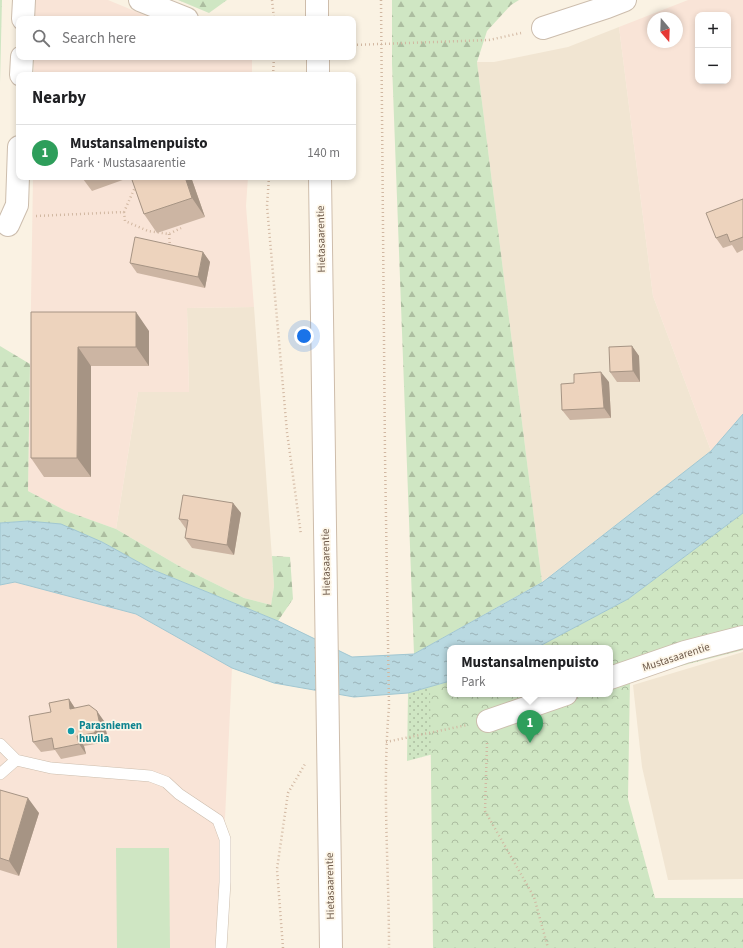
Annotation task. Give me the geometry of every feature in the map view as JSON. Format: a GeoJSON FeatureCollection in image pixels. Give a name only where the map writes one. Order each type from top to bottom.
{"type":"FeatureCollection","features":[{"type":"Feature","properties":{"kind":"street"},"geometry":{"type":"LineString","coordinates":[[23,16],[24,0]]}},
{"type":"Feature","properties":{"kind":"street"},"geometry":{"type":"LineString","coordinates":[[140,0],[180,16]]}},
{"type":"Feature","properties":{"kind":"street"},"geometry":{"type":"LineString","coordinates":[[317,0],[317,16]]}},
{"type":"Feature","properties":{"kind":"street"},"geometry":{"type":"LineString","coordinates":[[543,28],[625,0]]}},
{"type":"Feature","properties":{"kind":"street"},"geometry":{"type":"LineString","coordinates":[[21,72],[22,60]]}},
{"type":"Feature","properties":{"kind":"street"},"geometry":{"type":"LineString","coordinates":[[318,60],[318,72]]}},
{"type":"Feature","properties":{"kind":"street"},"geometry":{"type":"LineString","coordinates":[[10,221],[17,205],[18,180]]}},
{"type":"Feature","properties":{"kind":"street","name":"Hietasaarentie"},"geometry":{"type":"LineString","coordinates":[[320,180],[331,948]]}},
{"type":"Feature","properties":{"kind":"street","name":"Mustasaarentie"},"geometry":{"type":"LineString","coordinates":[[613,677],[685,652],[743,637]]}},
{"type":"Feature","properties":{"kind":"street"},"geometry":{"type":"LineString","coordinates":[[488,721],[557,697]]}},
{"type":"Feature","properties":{"kind":"lane"},"geometry":{"type":"LineString","coordinates":[[0,744],[16,760],[51,768],[150,776],[166,782],[179,794],[218,820],[225,840],[225,882],[221,948]]}},
{"type":"Feature","properties":{"kind":"lane"},"geometry":{"type":"LineString","coordinates":[[0,774],[16,760]]}},
{"type":"Feature","properties":{"kind":"path"},"geometry":{"type":"LineString","coordinates":[[272,0],[274,16]]}},
{"type":"Feature","properties":{"kind":"path"},"geometry":{"type":"LineString","coordinates":[[381,0],[389,706],[386,742],[389,948]]}},
{"type":"Feature","properties":{"kind":"path"},"geometry":{"type":"LineString","coordinates":[[356,45],[489,40],[543,28]]}},
{"type":"Feature","properties":{"kind":"path"},"geometry":{"type":"LineString","coordinates":[[273,72],[274,60]]}},
{"type":"Feature","properties":{"kind":"path"},"geometry":{"type":"LineString","coordinates":[[269,180],[267,206],[287,432],[301,537]]}},
{"type":"Feature","properties":{"kind":"path"},"geometry":{"type":"LineString","coordinates":[[136,184],[124,212],[125,221],[148,231],[169,234],[181,228]]}},
{"type":"Feature","properties":{"kind":"path"},"geometry":{"type":"LineString","coordinates":[[10,221],[124,212]]}},
{"type":"Feature","properties":{"kind":"path"},"geometry":{"type":"LineString","coordinates":[[169,234],[170,248]]}},
{"type":"Feature","properties":{"kind":"path"},"geometry":{"type":"LineString","coordinates":[[386,742],[488,721],[485,811],[534,897],[548,948]]}},
{"type":"Feature","properties":{"kind":"path"},"geometry":{"type":"LineString","coordinates":[[283,948],[277,869],[288,793],[306,762]]}},
{"type":"Feature","properties":{"kind":"shaded area"},"geometry":{"type":"Polygon","coordinates":[[[35,0],[108,0],[147,16],[35,16],[35,0]]]}},
{"type":"Feature","properties":{"kind":"shaded area"},"geometry":{"type":"Polygon","coordinates":[[[688,0],[743,0],[743,414],[711,451],[653,296],[619,27],[647,16],[647,48],[683,48],[683,12],[657,12],[688,0]]]}},
{"type":"Feature","properties":{"kind":"shaded area"},"geometry":{"type":"Polygon","coordinates":[[[619,27],[653,296],[711,451],[542,582],[477,62],[494,62],[568,47],[619,27]]]}},
{"type":"Feature","properties":{"kind":"shaded area"},"geometry":{"type":"Polygon","coordinates":[[[34,60],[252,60],[252,72],[34,72],[34,60]]]}},
{"type":"Feature","properties":{"kind":"shaded area"},"geometry":{"type":"Polygon","coordinates":[[[33,180],[248,180],[246,206],[254,307],[187,308],[189,392],[138,392],[116,529],[66,511],[28,491],[33,180]]]}},
{"type":"Feature","properties":{"kind":"shaded area"},"geometry":{"type":"Polygon","coordinates":[[[254,307],[274,586],[271,605],[244,598],[179,566],[116,529],[138,392],[189,391],[187,308],[254,307]]]}},
{"type":"Feature","properties":{"kind":"shaded area"},"geometry":{"type":"Polygon","coordinates":[[[15,582],[136,614],[232,668],[219,948],[0,948],[0,585],[15,582]]]}},
{"type":"Feature","properties":{"kind":"shaded area"},"geometry":{"type":"Polygon","coordinates":[[[743,652],[743,879],[668,880],[642,767],[633,685],[743,652]]]}},
{"type":"Feature","properties":{"kind":"green space"},"geometry":{"type":"Polygon","coordinates":[[[0,0],[2,0],[0,83],[0,0]]]}},
{"type":"Feature","properties":{"kind":"green space"},"geometry":{"type":"Polygon","coordinates":[[[178,0],[227,0],[209,13],[178,0]]]}},
{"type":"Feature","properties":{"kind":"green space"},"geometry":{"type":"Polygon","coordinates":[[[392,0],[519,0],[511,5],[487,31],[477,62],[542,582],[414,654],[392,64],[392,0]]]}},
{"type":"Feature","properties":{"kind":"green space"},"geometry":{"type":"Polygon","coordinates":[[[0,346],[30,364],[28,491],[66,511],[116,529],[179,566],[244,598],[271,605],[274,586],[272,556],[290,557],[293,599],[278,621],[151,569],[102,542],[28,521],[0,523],[0,346]]]}},
{"type":"Feature","properties":{"kind":"green space"},"geometry":{"type":"Polygon","coordinates":[[[743,513],[743,650],[630,679],[628,799],[655,898],[743,898],[743,948],[433,948],[430,687],[447,682],[447,697],[613,697],[613,645],[542,645],[628,599],[743,513]]]}},
{"type":"Feature","properties":{"kind":"green space"},"geometry":{"type":"Polygon","coordinates":[[[447,682],[447,697],[450,697],[456,748],[407,761],[408,693],[447,682]]]}},
{"type":"Feature","properties":{"kind":"green space"},"geometry":{"type":"Polygon","coordinates":[[[116,848],[169,848],[170,948],[117,948],[116,848]]]}},
{"type":"Feature","properties":{"kind":"water"},"geometry":{"type":"Polygon","coordinates":[[[743,414],[743,513],[628,599],[542,645],[447,645],[447,682],[408,693],[354,697],[274,683],[232,668],[136,614],[15,582],[0,585],[0,523],[28,521],[61,524],[102,542],[151,569],[278,621],[352,657],[414,654],[543,582],[711,451],[743,414]]]}},
{"type":"Feature","properties":{"kind":"building"},"geometry":{"type":"Polygon","coordinates":[[[132,180],[186,180],[192,198],[144,214],[132,180]]]}},
{"type":"Feature","properties":{"kind":"building"},"geometry":{"type":"Polygon","coordinates":[[[743,199],[743,237],[730,242],[727,234],[716,238],[706,213],[743,199]]]}},
{"type":"Feature","properties":{"kind":"building"},"geometry":{"type":"Polygon","coordinates":[[[135,237],[203,252],[198,277],[130,263],[135,237]]]}},
{"type":"Feature","properties":{"kind":"building"},"geometry":{"type":"Polygon","coordinates":[[[31,312],[136,312],[136,347],[78,347],[77,458],[31,458],[31,312]]]}},
{"type":"Feature","properties":{"kind":"building"},"geometry":{"type":"Polygon","coordinates":[[[632,346],[633,371],[610,372],[609,347],[632,346]]]}},
{"type":"Feature","properties":{"kind":"building"},"geometry":{"type":"Polygon","coordinates":[[[601,372],[604,408],[562,410],[561,384],[574,383],[574,374],[601,372]]]}},
{"type":"Feature","properties":{"kind":"building"},"geometry":{"type":"Polygon","coordinates":[[[183,495],[233,503],[227,545],[185,538],[188,520],[179,519],[183,495]]]}},
{"type":"Feature","properties":{"kind":"building","name":"Parasniemen huvila"},"geometry":{"type":"Polygon","coordinates":[[[69,699],[70,709],[89,705],[97,711],[100,725],[94,733],[77,736],[79,744],[54,749],[52,738],[33,742],[29,716],[51,712],[49,703],[69,699]]]}},
{"type":"Feature","properties":{"kind":"building"},"geometry":{"type":"Polygon","coordinates":[[[0,790],[28,798],[9,861],[0,858],[0,790]]]}},
{"type":"Feature","properties":{"kind":"place","name":"Parasniemen huvila"},"geometry":{"type":"Point","coordinates":[71,731]}},
{"type":"Feature","properties":{"kind":"place","name":"Mustansalmenpuisto"},"geometry":{"type":"Point","coordinates":[530,743]}}]}
